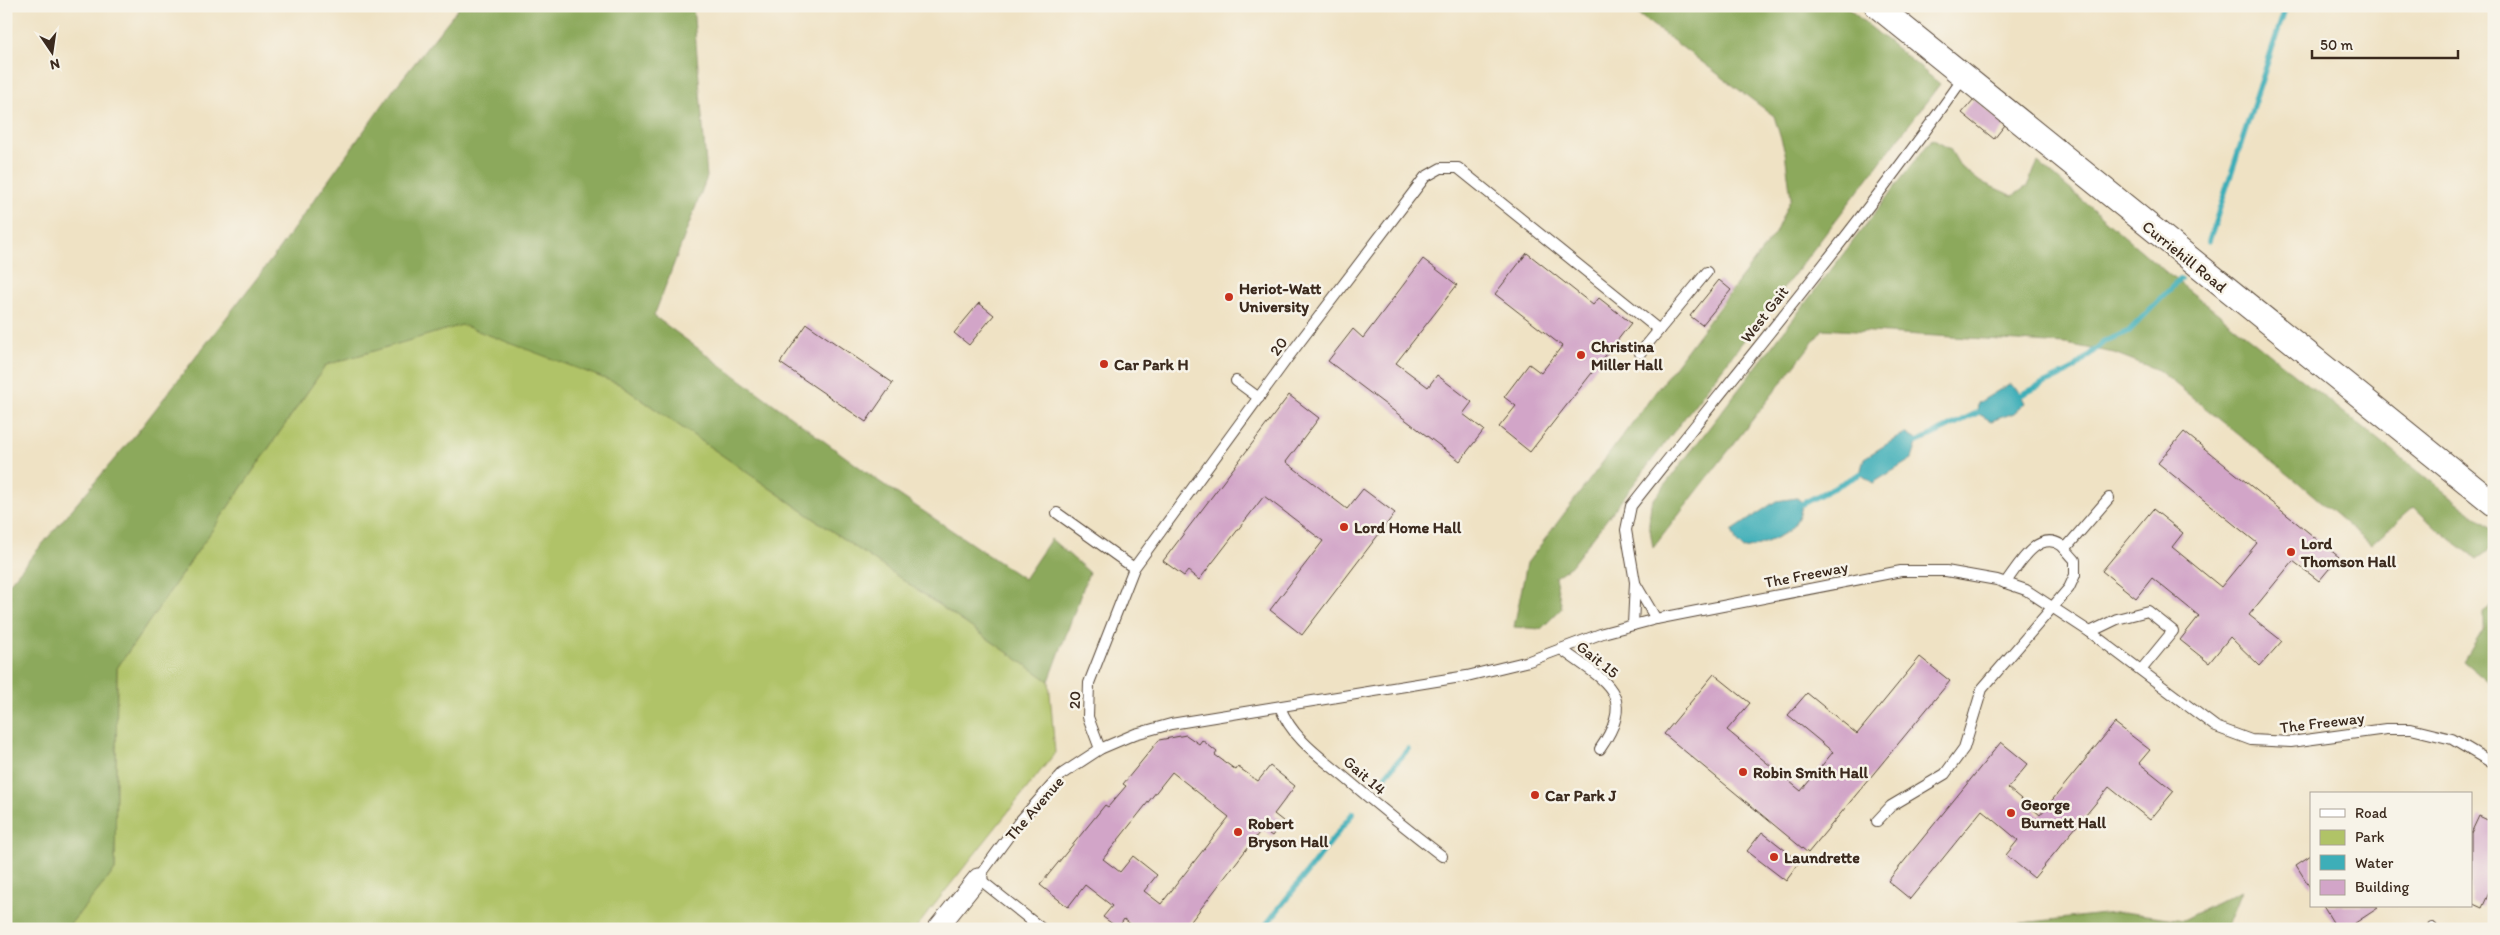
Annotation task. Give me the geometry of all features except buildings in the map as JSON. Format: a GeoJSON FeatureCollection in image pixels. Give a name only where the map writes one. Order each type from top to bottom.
{"type":"FeatureCollection","features":[{"type":"Feature","properties":{"kind":"street","name":"Curriehill Road"},"geometry":{"type":"LineString","coordinates":[[1877,6],[2494,504]]}},
{"type":"Feature","properties":{"kind":"street","name":"The Avenue"},"geometry":{"type":"LineString","coordinates":[[937,929],[978,878]]}},
{"type":"Feature","properties":{"kind":"lane","name":"West Gait"},"geometry":{"type":"LineString","coordinates":[[1632,625],[1635,582],[1626,530],[1631,506],[1820,268],[1964,77]]}},
{"type":"Feature","properties":{"kind":"lane","name":"20"},"geometry":{"type":"LineString","coordinates":[[1100,749],[1088,717],[1089,683],[1134,568],[1425,177],[1441,168],[1458,168],[1658,330]]}},
{"type":"Feature","properties":{"kind":"lane"},"geometry":{"type":"LineString","coordinates":[[1640,353],[1707,272]]}},
{"type":"Feature","properties":{"kind":"lane"},"geometry":{"type":"LineString","coordinates":[[1236,381],[1259,398]]}},
{"type":"Feature","properties":{"kind":"lane"},"geometry":{"type":"LineString","coordinates":[[2065,549],[2109,498]]}},
{"type":"Feature","properties":{"kind":"lane"},"geometry":{"type":"LineString","coordinates":[[1058,512],[1134,568]]}},
{"type":"Feature","properties":{"kind":"lane"},"geometry":{"type":"LineString","coordinates":[[1877,821],[1891,806],[1945,774],[1964,748],[1982,689],[2069,588],[2075,575],[2074,560],[2061,545],[2048,542],[2038,544],[2005,583]]}},
{"type":"Feature","properties":{"kind":"lane","name":"The Freeway"},"geometry":{"type":"LineString","coordinates":[[1561,649],[1632,625],[1656,619],[1901,571],[1946,571],[2005,583],[2026,590],[2054,606],[2216,727],[2251,740],[2291,742],[2386,729],[2411,729],[2452,739],[2488,758],[2494,764]]}},
{"type":"Feature","properties":{"kind":"lane","name":"West Gait"},"geometry":{"type":"LineString","coordinates":[[1635,582],[1656,619]]}},
{"type":"Feature","properties":{"kind":"lane"},"geometry":{"type":"LineString","coordinates":[[2090,632],[2117,618],[2148,611],[2173,632],[2141,670]]}},
{"type":"Feature","properties":{"kind":"lane"},"geometry":{"type":"LineString","coordinates":[[1280,707],[1467,676],[1529,661],[1561,649]]}},
{"type":"Feature","properties":{"kind":"lane","name":"Gait 15"},"geometry":{"type":"LineString","coordinates":[[1561,649],[1612,689],[1618,701],[1613,730],[1600,749]]}},
{"type":"Feature","properties":{"kind":"lane","name":"The Avenue"},"geometry":{"type":"LineString","coordinates":[[978,878],[1040,797],[1062,774],[1100,749],[1136,734],[1171,724],[1280,707]]}},
{"type":"Feature","properties":{"kind":"lane","name":"Gait 14"},"geometry":{"type":"LineString","coordinates":[[1280,707],[1286,722],[1298,738],[1384,811],[1442,856]]}},
{"type":"Feature","properties":{"kind":"lane"},"geometry":{"type":"LineString","coordinates":[[978,878],[1042,929]]}},
{"type":"Feature","properties":{"kind":"green space"},"geometry":{"type":"Polygon","coordinates":[[[460,6],[693,6],[707,177],[654,316],[877,480],[1024,579],[1051,539],[1089,572],[1049,681],[619,384],[462,325],[326,365],[117,668],[115,870],[66,929],[6,929],[6,587],[140,429],[274,256],[394,89],[460,6]]]}},
{"type":"Feature","properties":{"kind":"green space"},"geometry":{"type":"Polygon","coordinates":[[[1627,6],[1845,6],[1940,84],[1571,566],[1555,577],[1562,608],[1541,629],[1514,627],[1527,563],[1775,233],[1791,198],[1785,152],[1774,116],[1627,6]]]}},
{"type":"Feature","properties":{"kind":"green space"},"geometry":{"type":"Polygon","coordinates":[[[1932,139],[1950,149],[1960,166],[1979,181],[2013,196],[2027,186],[2038,162],[2173,278],[2494,531],[2494,547],[2477,559],[2439,531],[2414,507],[2371,545],[2299,483],[2158,370],[2114,353],[2066,344],[1823,329],[1653,548],[1649,523],[1651,503],[1932,139]]]}},
{"type":"Feature","properties":{"kind":"green space"},"geometry":{"type":"Polygon","coordinates":[[[462,324],[619,384],[1049,681],[1055,753],[915,929],[66,929],[115,870],[117,668],[326,365],[462,324]]]}},
{"type":"Feature","properties":{"kind":"green space"},"geometry":{"type":"Polygon","coordinates":[[[2494,604],[2494,686],[2464,661],[2483,630],[2483,612],[2494,604]]]}},
{"type":"Feature","properties":{"kind":"green space"},"geometry":{"type":"Polygon","coordinates":[[[2241,891],[2226,929],[1967,929],[2123,912],[2183,920],[2241,891]]]}},
{"type":"Feature","properties":{"kind":"water"},"geometry":{"type":"Polygon","coordinates":[[[2009,384],[2019,391],[2025,403],[2014,413],[1991,421],[1977,413],[1978,403],[2009,384]]]}},
{"type":"Feature","properties":{"kind":"water"},"geometry":{"type":"Polygon","coordinates":[[[1905,433],[1918,441],[1912,459],[1873,483],[1860,474],[1864,458],[1905,433]]]}},
{"type":"Feature","properties":{"kind":"water"},"geometry":{"type":"Polygon","coordinates":[[[1797,498],[1803,503],[1802,507],[1796,522],[1784,534],[1760,545],[1743,549],[1737,543],[1732,531],[1776,501],[1797,498]]]}},
{"type":"Feature","properties":{"kind":"waterway"},"geometry":{"type":"LineString","coordinates":[[2209,241],[2286,6]]}},
{"type":"Feature","properties":{"kind":"waterway"},"geometry":{"type":"LineString","coordinates":[[2015,398],[2072,370],[2105,341],[2128,332],[2180,279]]}},
{"type":"Feature","properties":{"kind":"waterway"},"geometry":{"type":"LineString","coordinates":[[1913,444],[1983,410]]}},
{"type":"Feature","properties":{"kind":"waterway"},"geometry":{"type":"LineString","coordinates":[[1796,507],[1866,471]]}},
{"type":"Feature","properties":{"kind":"waterway"},"geometry":{"type":"LineString","coordinates":[[1381,781],[1408,749]]}},
{"type":"Feature","properties":{"kind":"waterway"},"geometry":{"type":"LineString","coordinates":[[1263,929],[1353,813]]}},
{"type":"Feature","properties":{"kind":"place","name":"Heriot-Watt University"},"geometry":{"type":"Point","coordinates":[1229,297]}},
{"type":"Feature","properties":{"kind":"place","name":"Christina Miller Hall"},"geometry":{"type":"Point","coordinates":[1581,355]}},
{"type":"Feature","properties":{"kind":"place","name":"Car Park H"},"geometry":{"type":"Point","coordinates":[1104,364]}},
{"type":"Feature","properties":{"kind":"place","name":"Lord Home Hall"},"geometry":{"type":"Point","coordinates":[1344,527]}},
{"type":"Feature","properties":{"kind":"place","name":"Lord Thomson Hall"},"geometry":{"type":"Point","coordinates":[2291,552]}},
{"type":"Feature","properties":{"kind":"place","name":"Robin Smith Hall"},"geometry":{"type":"Point","coordinates":[1743,772]}},
{"type":"Feature","properties":{"kind":"place","name":"Car Park J"},"geometry":{"type":"Point","coordinates":[1535,795]}},
{"type":"Feature","properties":{"kind":"place","name":"George Burnett Hall"},"geometry":{"type":"Point","coordinates":[2011,813]}},
{"type":"Feature","properties":{"kind":"place","name":"Robert Bryson Hall"},"geometry":{"type":"Point","coordinates":[1238,832]}},
{"type":"Feature","properties":{"kind":"place","name":"Laundrette"},"geometry":{"type":"Point","coordinates":[1774,857]}}]}
